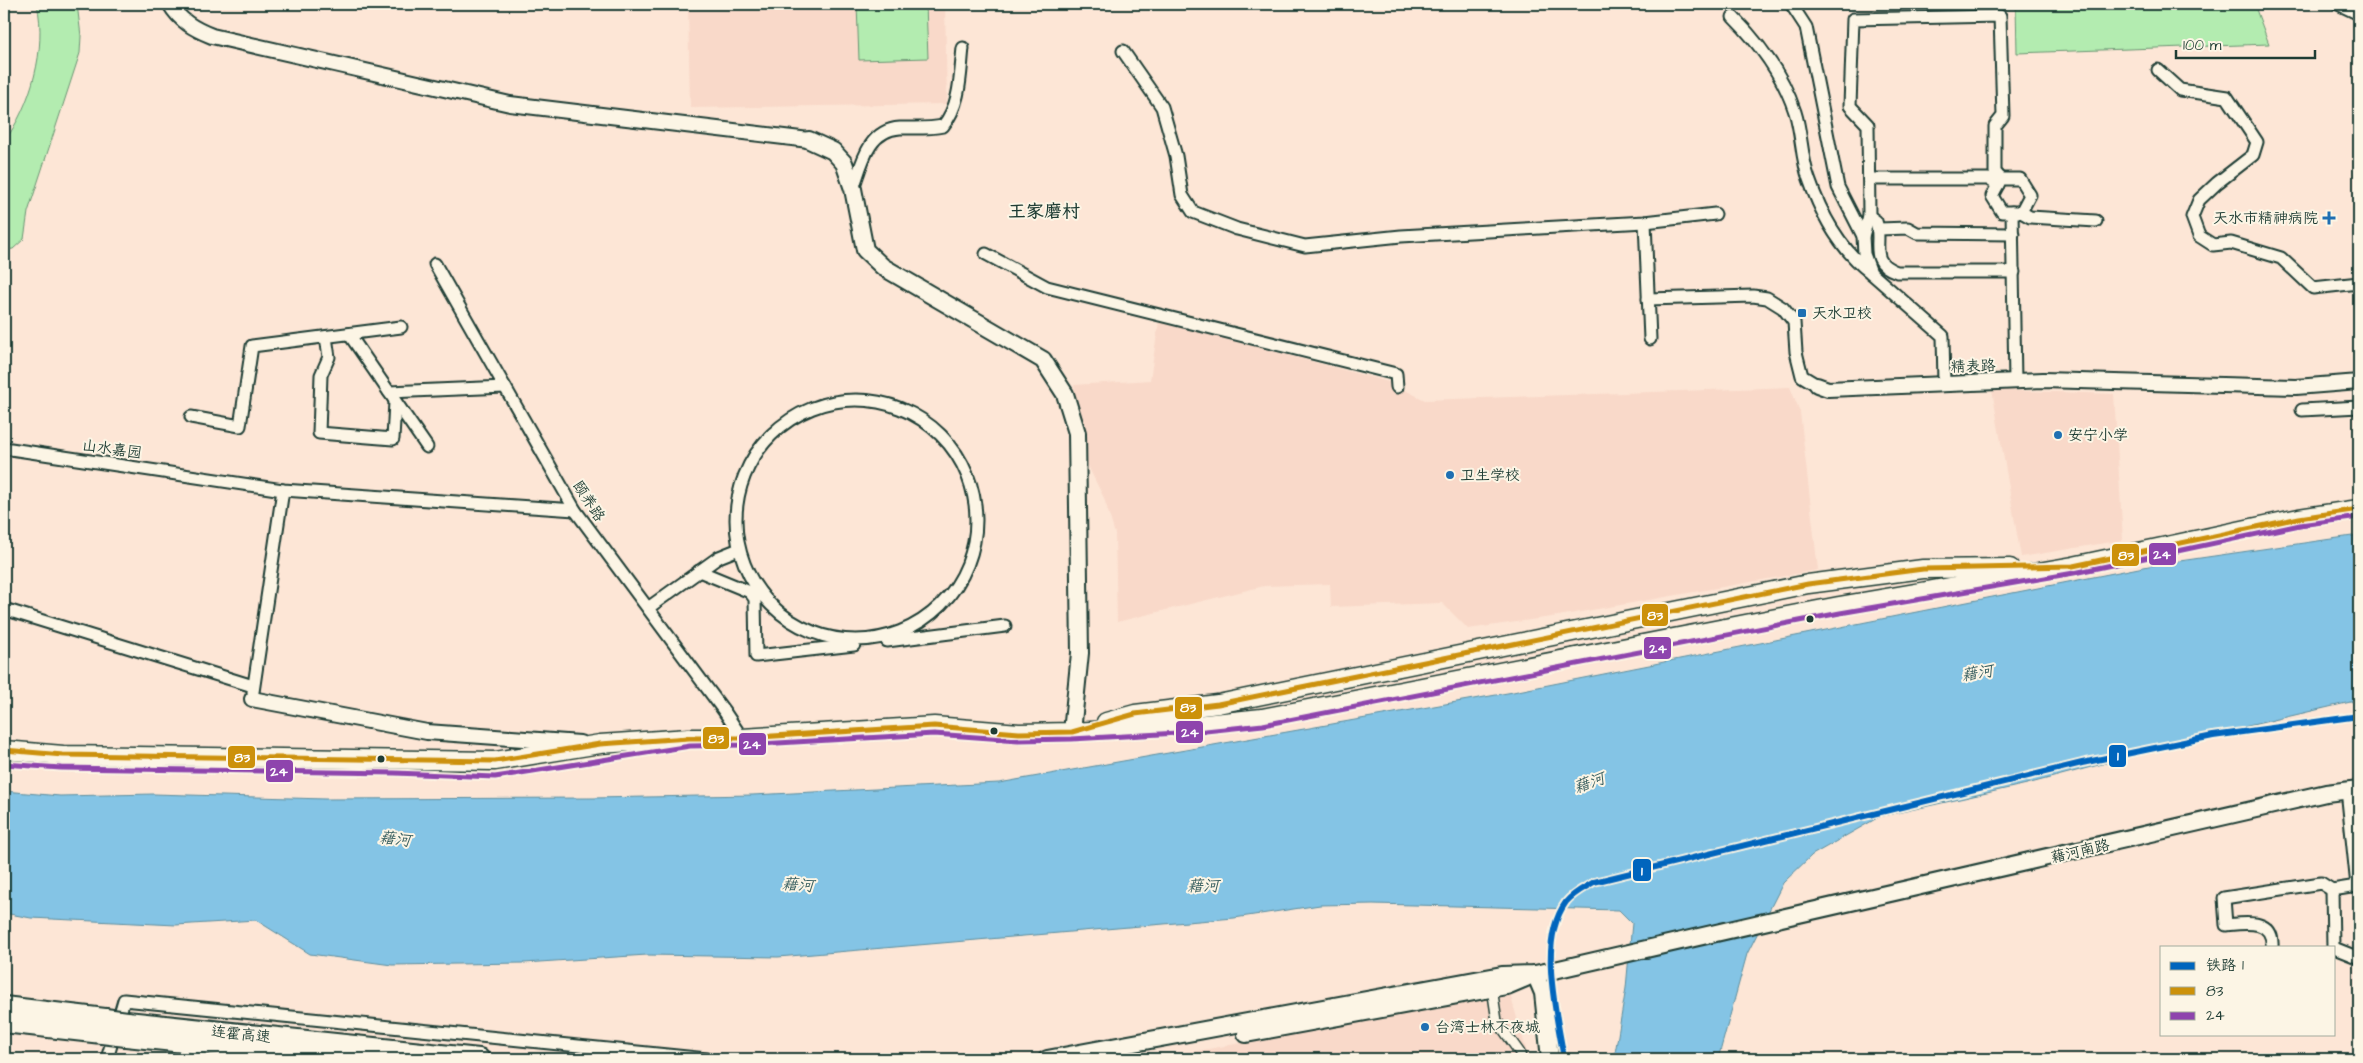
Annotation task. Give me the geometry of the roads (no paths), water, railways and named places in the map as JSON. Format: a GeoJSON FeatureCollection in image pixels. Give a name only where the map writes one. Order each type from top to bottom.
{"type":"FeatureCollection","features":[{"type":"Feature","properties":{"kind":"highway","name":"连霍高速"},"geometry":{"type":"LineString","coordinates":[[4,1007],[103,1026],[347,1059]]}},
{"type":"Feature","properties":{"kind":"highway","name":"连霍高速"},"geometry":{"type":"LineString","coordinates":[[4,1022],[103,1026]]}},
{"type":"Feature","properties":{"kind":"highway","name":"连霍高速"},"geometry":{"type":"LineString","coordinates":[[127,1029],[479,1059]]}},
{"type":"Feature","properties":{"kind":"main road"},"geometry":{"type":"LineString","coordinates":[[809,140],[833,151],[844,163],[853,189],[865,250],[883,267],[1044,360],[1065,394],[1077,433],[1080,652],[1072,732]]}},
{"type":"Feature","properties":{"kind":"main road"},"geometry":{"type":"LineString","coordinates":[[4,750],[63,755],[496,761],[600,744],[689,738],[742,738],[934,726],[1019,733],[1196,725],[1262,718],[1832,607],[2073,566],[2299,518],[2359,509]]}},
{"type":"Feature","properties":{"kind":"main road"},"geometry":{"type":"LineString","coordinates":[[1072,732],[1135,714],[1218,704],[1808,584],[1922,569],[2073,566]]}},
{"type":"Feature","properties":{"kind":"main road"},"geometry":{"type":"LineString","coordinates":[[4,756],[61,760],[495,770],[689,738]]}},
{"type":"Feature","properties":{"kind":"main road","name":"藉河南路"},"geometry":{"type":"LineString","coordinates":[[1535,974],[2353,790]]}},
{"type":"Feature","properties":{"kind":"main road"},"geometry":{"type":"LineString","coordinates":[[1108,1059],[1507,986],[1535,974]]}},
{"type":"Feature","properties":{"kind":"main road"},"geometry":{"type":"LineString","coordinates":[[1047,1059],[1502,975],[1535,974]]}},
{"type":"Feature","properties":{"kind":"main road"},"geometry":{"type":"LineString","coordinates":[[1535,974],[1543,993],[1550,1059]]}},
{"type":"Feature","properties":{"kind":"street"},"geometry":{"type":"LineString","coordinates":[[170,4],[175,13],[192,28],[212,36],[510,104],[809,140]]}},
{"type":"Feature","properties":{"kind":"street"},"geometry":{"type":"LineString","coordinates":[[1791,4],[1806,27],[1838,187],[1863,236]]}},
{"type":"Feature","properties":{"kind":"street"},"geometry":{"type":"LineString","coordinates":[[2338,4],[2359,14]]}},
{"type":"Feature","properties":{"kind":"street"},"geometry":{"type":"LineString","coordinates":[[1871,273],[1864,254],[1863,236],[1869,216],[1868,125],[1850,106],[1853,19],[2000,16],[2003,116],[1995,126],[1995,172],[1999,182],[1992,196],[2002,212],[2017,212],[2030,217],[2096,221]]}},
{"type":"Feature","properties":{"kind":"street"},"geometry":{"type":"LineString","coordinates":[[1733,18],[1752,36],[1782,79],[1796,113],[1808,178],[1829,222],[1848,254],[1943,336],[1944,383]]}},
{"type":"Feature","properties":{"kind":"street"},"geometry":{"type":"LineString","coordinates":[[853,189],[867,149],[882,132],[898,128],[943,126],[952,115],[959,88],[963,48]]}},
{"type":"Feature","properties":{"kind":"street"},"geometry":{"type":"LineString","coordinates":[[1123,51],[1162,107],[1176,156],[1182,195],[1193,212],[1238,230],[1305,246],[1401,236],[1645,222],[1715,214]]}},
{"type":"Feature","properties":{"kind":"street"},"geometry":{"type":"LineString","coordinates":[[2158,70],[2180,90],[2227,97],[2257,142],[2253,155],[2217,183],[2199,200],[2192,217],[2199,236],[2213,245],[2231,243],[2281,258],[2313,288],[2359,282]]}},
{"type":"Feature","properties":{"kind":"street"},"geometry":{"type":"LineString","coordinates":[[1869,179],[1988,179],[1999,182],[2020,179],[2030,195],[2017,212],[2013,234],[2015,381]]}},
{"type":"Feature","properties":{"kind":"street"},"geometry":{"type":"LineString","coordinates":[[1869,216],[1876,220],[1879,229],[1877,245],[1880,259],[1890,269],[1897,272],[2014,272]]}},
{"type":"Feature","properties":{"kind":"street"},"geometry":{"type":"LineString","coordinates":[[1645,222],[1650,339]]}},
{"type":"Feature","properties":{"kind":"street"},"geometry":{"type":"LineString","coordinates":[[1879,229],[1908,228],[1917,233],[2013,234]]}},
{"type":"Feature","properties":{"kind":"street"},"geometry":{"type":"LineString","coordinates":[[986,254],[1047,287],[1396,374],[1397,387]]}},
{"type":"Feature","properties":{"kind":"street","name":"颐养路"},"geometry":{"type":"LineString","coordinates":[[435,264],[575,510],[742,738]]}},
{"type":"Feature","properties":{"kind":"street","name":"精表路"},"geometry":{"type":"LineString","coordinates":[[1648,299],[1753,296],[1767,298],[1783,308],[1794,322],[1796,352],[1802,376],[1828,389],[2015,381],[2296,387],[2359,382]]}},
{"type":"Feature","properties":{"kind":"street"},"geometry":{"type":"LineString","coordinates":[[191,417],[240,426],[252,346],[401,327]]}},
{"type":"Feature","properties":{"kind":"street"},"geometry":{"type":"LineString","coordinates":[[350,334],[427,447]]}},
{"type":"Feature","properties":{"kind":"street"},"geometry":{"type":"LineString","coordinates":[[326,337],[329,357],[321,375],[320,433],[394,439],[392,397]]}},
{"type":"Feature","properties":{"kind":"street"},"geometry":{"type":"LineString","coordinates":[[392,397],[505,387]]}},
{"type":"Feature","properties":{"kind":"street"},"geometry":{"type":"LineString","coordinates":[[851,399],[877,401],[914,414],[935,429],[953,448],[966,471],[974,496],[976,521],[974,541],[969,560],[958,583],[932,612],[910,627],[886,636],[847,639],[822,635],[797,625],[776,610],[758,591],[745,568],[739,550],[736,531],[736,505],[742,480],[753,456],[769,436],[789,419],[825,403],[851,399]]}},
{"type":"Feature","properties":{"kind":"street"},"geometry":{"type":"LineString","coordinates":[[2302,410],[2359,407]]}},
{"type":"Feature","properties":{"kind":"street","name":"山水嘉园"},"geometry":{"type":"LineString","coordinates":[[4,448],[283,490],[575,510]]}},
{"type":"Feature","properties":{"kind":"street"},"geometry":{"type":"LineString","coordinates":[[252,692],[283,490]]}},
{"type":"Feature","properties":{"kind":"street"},"geometry":{"type":"LineString","coordinates":[[648,608],[719,557],[739,550]]}},
{"type":"Feature","properties":{"kind":"street"},"geometry":{"type":"LineString","coordinates":[[699,571],[750,592],[755,599],[756,656],[1005,626]]}},
{"type":"Feature","properties":{"kind":"street"},"geometry":{"type":"LineString","coordinates":[[4,609],[252,692],[426,732],[600,744]]}},
{"type":"Feature","properties":{"kind":"street"},"geometry":{"type":"LineString","coordinates":[[2272,946],[2271,936],[2261,925],[2254,922],[2226,925],[2224,898],[2321,883],[2332,890],[2357,886],[2353,790]]}},
{"type":"Feature","properties":{"kind":"street"},"geometry":{"type":"LineString","coordinates":[[2332,890],[2334,946]]}},
{"type":"Feature","properties":{"kind":"street"},"geometry":{"type":"LineString","coordinates":[[2336,949],[2359,958]]}},
{"type":"Feature","properties":{"kind":"street"},"geometry":{"type":"LineString","coordinates":[[1492,988],[1497,1021],[1520,1053],[1521,1059]]}},
{"type":"Feature","properties":{"kind":"street"},"geometry":{"type":"LineString","coordinates":[[107,1059],[124,1000],[707,1059]]}},
{"type":"Feature","properties":{"kind":"water","name":"藉河"},"geometry":{"type":"Polygon","coordinates":[[[2359,535],[2359,700],[2235,729],[2027,784],[1879,817],[1812,855],[1783,883],[1747,954],[1718,1059],[1614,1059],[1626,988],[1632,923],[1619,910],[1373,904],[1320,905],[1234,918],[778,957],[647,955],[524,963],[392,965],[310,954],[256,920],[176,925],[31,918],[4,913],[4,791],[60,796],[154,794],[325,799],[593,798],[752,795],[999,783],[1513,692],[2159,564],[2359,535]]]}},
{"type":"Feature","properties":{"kind":"rail line","name":"1"},"geometry":{"type":"LineString","coordinates":[[1564,1059],[1551,979],[1552,937],[1557,918],[1566,902],[1575,893],[1594,882],[2082,763],[2213,736],[2359,716]]}},
{"type":"Feature","properties":{"kind":"place","name":"天水市精神病院"},"geometry":{"type":"Point","coordinates":[2329,218]}},
{"type":"Feature","properties":{"kind":"place","name":"天水卫校"},"geometry":{"type":"Point","coordinates":[1802,313]}},
{"type":"Feature","properties":{"kind":"place","name":"安宁小学"},"geometry":{"type":"Point","coordinates":[2058,435]}},
{"type":"Feature","properties":{"kind":"place","name":"卫生学校"},"geometry":{"type":"Point","coordinates":[1450,475]}},
{"type":"Feature","properties":{"kind":"place","name":"台湾士林不夜城"},"geometry":{"type":"Point","coordinates":[1425,1027]}},
{"type":"Feature","properties":{"kind":"district","name":"王家磨村"},"geometry":{"type":"Point","coordinates":[1044,211]}}]}
